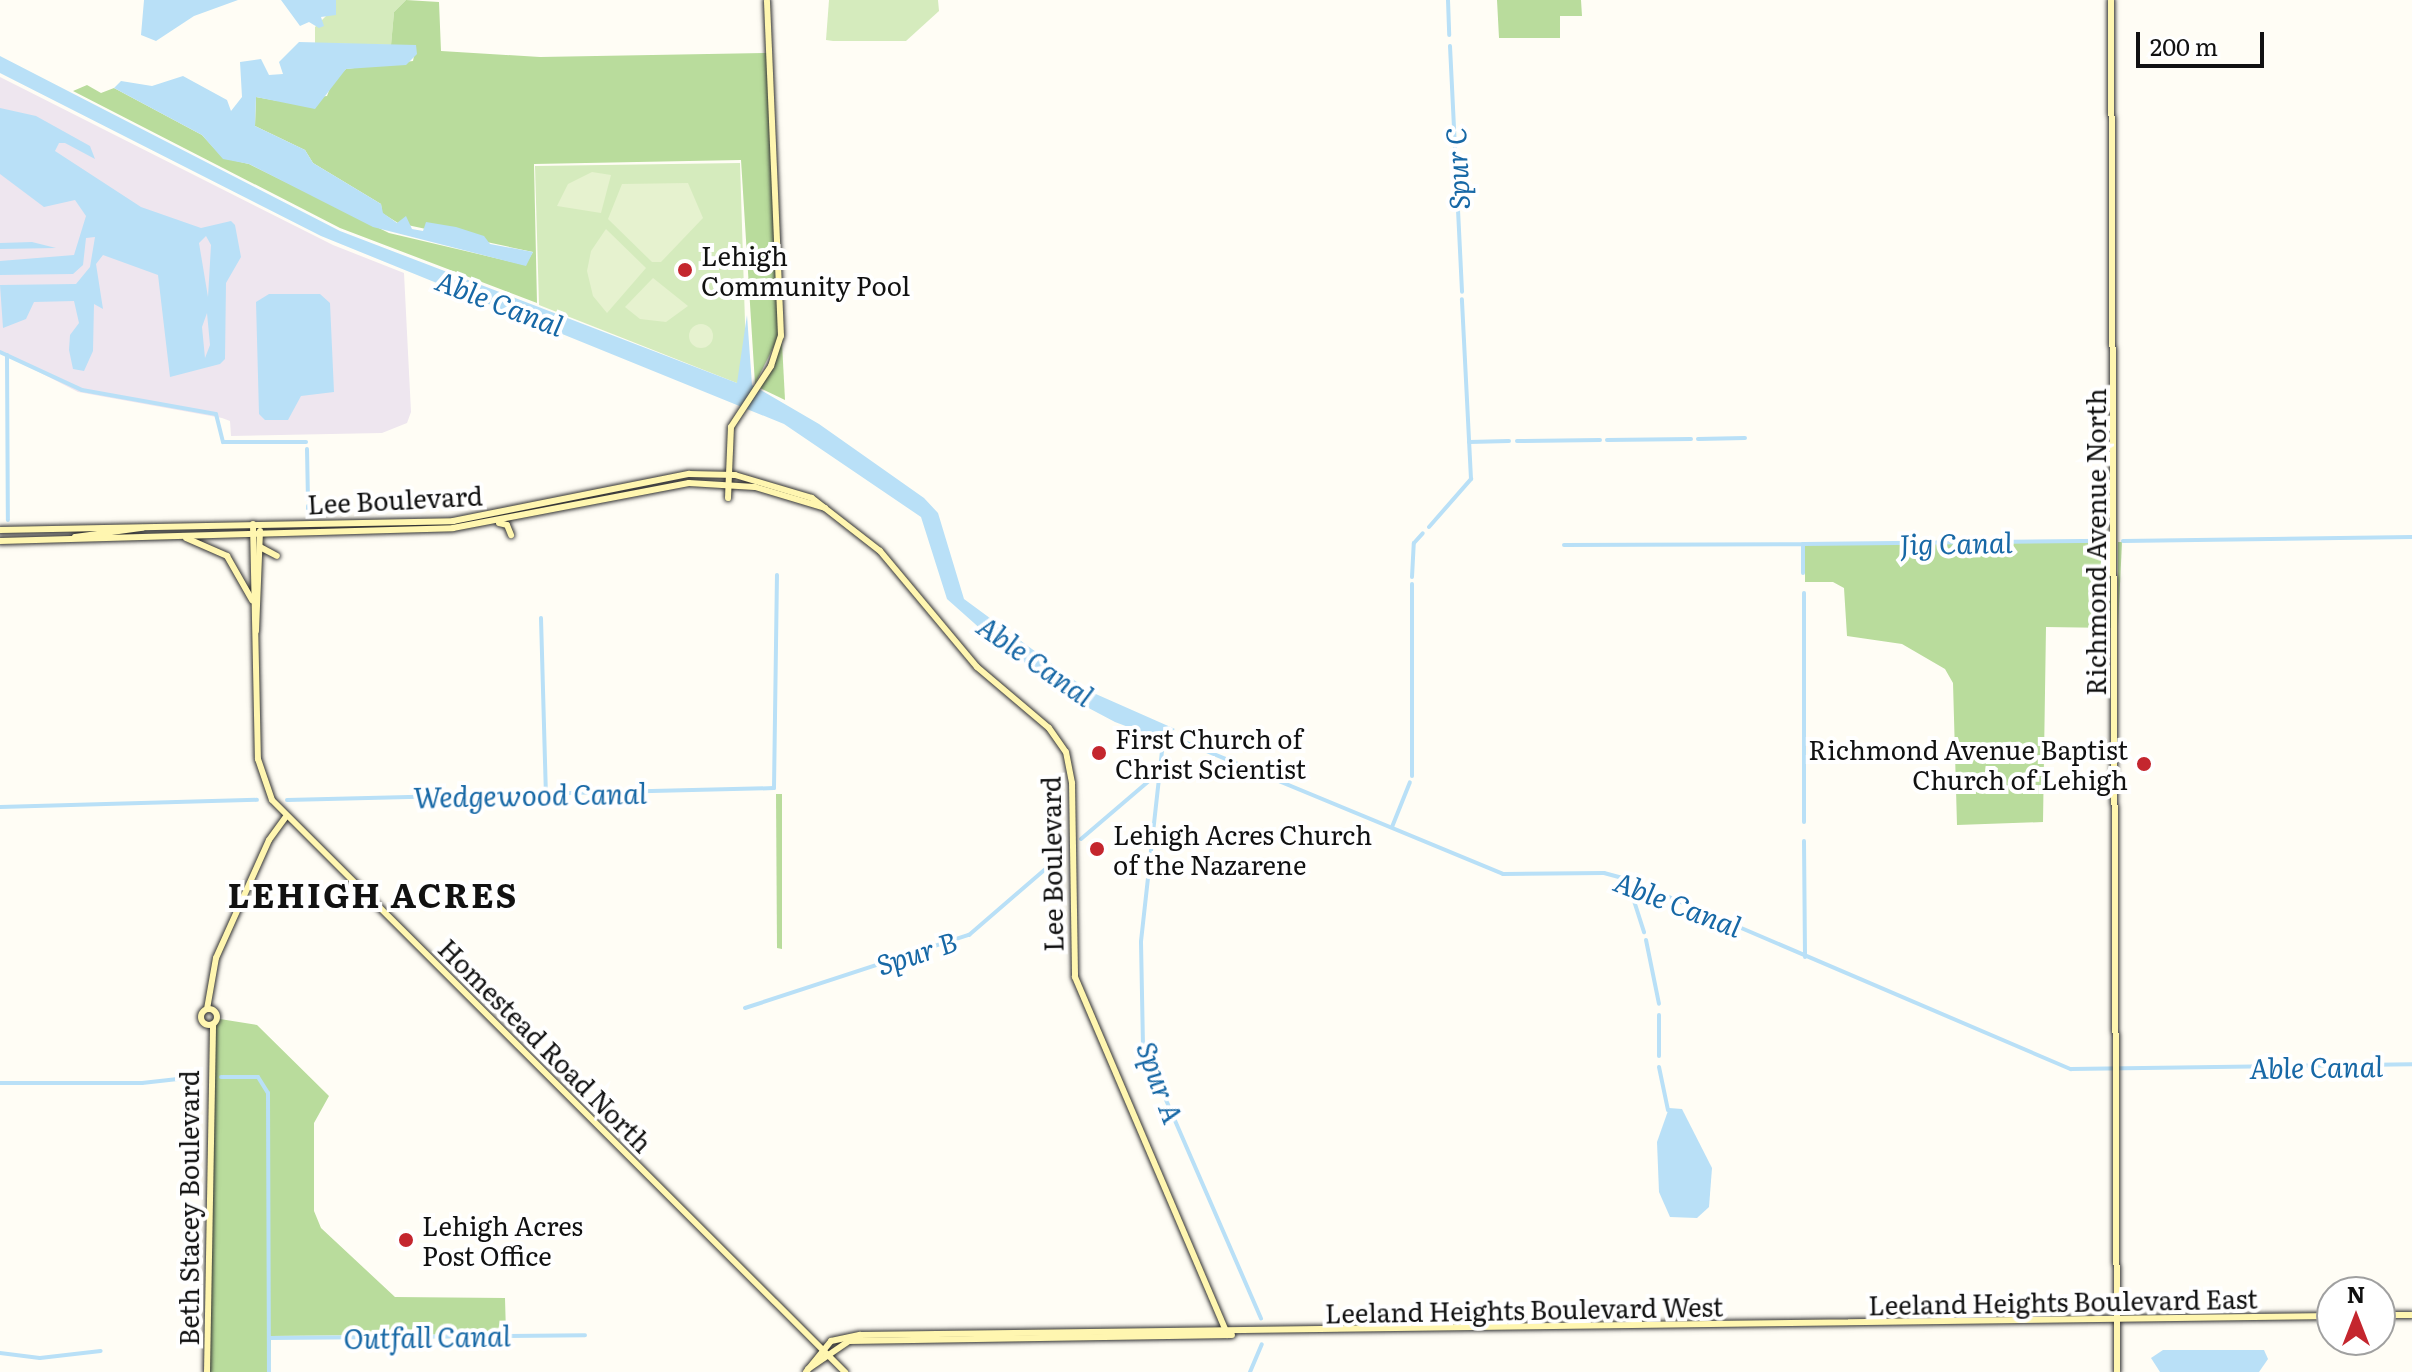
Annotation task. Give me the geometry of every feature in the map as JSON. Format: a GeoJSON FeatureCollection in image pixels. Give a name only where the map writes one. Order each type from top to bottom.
{"type":"FeatureCollection","features":[{"type":"Feature","properties":{"kind":"main road"},"geometry":{"type":"LineString","coordinates":[[728,498],[731,475],[729,439],[737,411],[760,381],[781,336],[767,0]]}},
{"type":"Feature","properties":{"kind":"main road","name":"Richmond Avenue North"},"geometry":{"type":"LineString","coordinates":[[2111,0],[2117,1372]]}},
{"type":"Feature","properties":{"kind":"main road","name":"Lee Boulevard"},"geometry":{"type":"LineString","coordinates":[[0,541],[361,531],[476,522],[576,495],[679,474],[731,475],[792,489],[828,509],[880,551],[977,667],[1053,732],[1066,752],[1072,783],[1075,977],[1228,1332]]}},
{"type":"Feature","properties":{"kind":"main road","name":"Lee Boulevard"},"geometry":{"type":"LineString","coordinates":[[0,530],[491,522],[679,483],[730,483],[828,509]]}},
{"type":"Feature","properties":{"kind":"main road"},"geometry":{"type":"LineString","coordinates":[[537,513],[575,500],[576,495]]}},
{"type":"Feature","properties":{"kind":"main road"},"geometry":{"type":"LineString","coordinates":[[491,522],[507,525],[511,535],[517,517]]}},
{"type":"Feature","properties":{"kind":"main road"},"geometry":{"type":"LineString","coordinates":[[361,531],[392,523]]}},
{"type":"Feature","properties":{"kind":"main road","name":"Homestead Road North"},"geometry":{"type":"LineString","coordinates":[[256,524],[256,631]]}},
{"type":"Feature","properties":{"kind":"main road"},"geometry":{"type":"LineString","coordinates":[[72,539],[81,533],[143,527]]}},
{"type":"Feature","properties":{"kind":"main road","name":"Homestead Road North"},"geometry":{"type":"LineString","coordinates":[[256,533],[260,547],[256,631],[259,766],[267,790],[286,817],[845,1372]]}},
{"type":"Feature","properties":{"kind":"main road"},"geometry":{"type":"LineString","coordinates":[[162,536],[200,541],[227,556],[245,579],[254,613]]}},
{"type":"Feature","properties":{"kind":"main road"},"geometry":{"type":"LineString","coordinates":[[260,547],[277,556]]}},
{"type":"Feature","properties":{"kind":"main road"},"geometry":{"type":"LineString","coordinates":[[210,1010],[201,1017],[210,1025],[218,1017],[210,1010],[209,996],[221,945],[269,840],[286,817]]}},
{"type":"Feature","properties":{"kind":"main road","name":"Beth Stacey Boulevard"},"geometry":{"type":"LineString","coordinates":[[207,1372],[210,1025]]}},
{"type":"Feature","properties":{"kind":"main road","name":"Leeland Heights Boulevard East"},"geometry":{"type":"LineString","coordinates":[[1794,1325],[2316,1316]]}},
{"type":"Feature","properties":{"kind":"main road","name":"Leeland Heights Boulevard West"},"geometry":{"type":"LineString","coordinates":[[824,1351],[837,1338],[860,1335],[1794,1325]]}},
{"type":"Feature","properties":{"kind":"main road"},"geometry":{"type":"LineString","coordinates":[[806,1372],[824,1351]]}},
{"type":"Feature","properties":{"kind":"shaded area"},"geometry":{"type":"Polygon","coordinates":[[[0,77],[333,245],[404,273],[411,412],[407,423],[382,433],[231,436],[230,421],[222,418],[78,392],[0,352],[0,77]]]}},
{"type":"Feature","properties":{"kind":"green space"},"geometry":{"type":"Polygon","coordinates":[[[336,0],[406,0],[394,12],[391,45],[315,43],[315,27],[336,6],[336,0]]]}},
{"type":"Feature","properties":{"kind":"green space"},"geometry":{"type":"Polygon","coordinates":[[[406,0],[439,2],[441,51],[540,57],[767,53],[779,336],[755,384],[741,160],[534,164],[537,303],[340,228],[73,91],[87,85],[101,93],[114,88],[202,135],[223,158],[249,164],[389,233],[525,265],[533,252],[398,223],[382,213],[381,204],[313,163],[305,150],[255,126],[256,97],[278,101],[327,96],[333,80],[346,69],[413,61],[416,46],[391,45],[394,12],[406,0]]]}},
{"type":"Feature","properties":{"kind":"green space"},"geometry":{"type":"Polygon","coordinates":[[[829,0],[938,0],[939,11],[906,41],[833,41],[826,40],[829,0]]]}},
{"type":"Feature","properties":{"kind":"green space"},"geometry":{"type":"Polygon","coordinates":[[[1497,0],[1581,0],[1582,16],[1560,16],[1560,38],[1499,38],[1497,0]]]}},
{"type":"Feature","properties":{"kind":"green space"},"geometry":{"type":"Polygon","coordinates":[[[740,163],[747,387],[539,305],[535,166],[740,163]]]}},
{"type":"Feature","properties":{"kind":"green space"},"geometry":{"type":"Polygon","coordinates":[[[592,172],[611,175],[601,213],[557,206],[568,184],[592,172]]]}},
{"type":"Feature","properties":{"kind":"green space"},"geometry":{"type":"Polygon","coordinates":[[[688,183],[703,218],[661,262],[652,262],[608,219],[622,184],[688,183]]]}},
{"type":"Feature","properties":{"kind":"green space"},"geometry":{"type":"Polygon","coordinates":[[[606,229],[646,268],[607,313],[593,296],[587,271],[591,251],[606,229]]]}},
{"type":"Feature","properties":{"kind":"green space"},"geometry":{"type":"Polygon","coordinates":[[[653,278],[688,306],[666,322],[640,319],[625,307],[653,278]]]}},
{"type":"Feature","properties":{"kind":"green space"},"geometry":{"type":"Polygon","coordinates":[[[701,324],[710,327],[713,336],[710,345],[701,348],[692,345],[689,336],[692,327],[701,324]]]}},
{"type":"Feature","properties":{"kind":"green space"},"geometry":{"type":"Polygon","coordinates":[[[782,343],[785,400],[758,387],[782,343]]]}},
{"type":"Feature","properties":{"kind":"green space"},"geometry":{"type":"Polygon","coordinates":[[[1805,542],[2113,542],[2113,628],[2046,627],[2043,822],[1957,825],[1953,683],[1945,669],[1902,644],[1847,636],[1844,588],[1833,582],[1805,582],[1805,542]]]}},
{"type":"Feature","properties":{"kind":"green space"},"geometry":{"type":"Polygon","coordinates":[[[2118,542],[2122,542],[2118,627],[2118,542]]]}},
{"type":"Feature","properties":{"kind":"green space"},"geometry":{"type":"Polygon","coordinates":[[[776,794],[782,794],[782,949],[777,948],[776,794]]]}},
{"type":"Feature","properties":{"kind":"green space"},"geometry":{"type":"Polygon","coordinates":[[[220,1019],[257,1025],[329,1096],[314,1123],[314,1211],[321,1228],[395,1297],[505,1298],[506,1334],[271,1336],[270,1372],[209,1372],[215,1027],[220,1019]]]}},
{"type":"Feature","properties":{"kind":"water"},"geometry":{"type":"Polygon","coordinates":[[[144,0],[238,0],[194,16],[156,41],[141,35],[144,0]]]}},
{"type":"Feature","properties":{"kind":"water"},"geometry":{"type":"Polygon","coordinates":[[[281,0],[336,0],[336,15],[321,17],[324,26],[319,28],[309,22],[300,26],[281,0]]]}},
{"type":"Feature","properties":{"kind":"water"},"geometry":{"type":"Polygon","coordinates":[[[299,42],[416,45],[417,54],[406,65],[346,69],[315,109],[256,97],[255,126],[305,150],[313,163],[381,204],[383,213],[397,223],[406,216],[412,229],[423,231],[426,222],[456,227],[484,236],[490,244],[533,252],[526,266],[373,227],[249,164],[223,159],[202,135],[114,88],[121,81],[152,86],[183,76],[227,100],[231,111],[242,97],[240,62],[261,59],[269,75],[283,74],[279,62],[299,42]]]}},
{"type":"Feature","properties":{"kind":"water"},"geometry":{"type":"Polygon","coordinates":[[[0,56],[340,231],[737,383],[747,315],[752,385],[819,424],[924,498],[938,513],[964,599],[1089,691],[1175,729],[1160,739],[1115,722],[1081,704],[992,639],[947,599],[921,517],[784,424],[321,236],[0,73],[0,56]]]}},
{"type":"Feature","properties":{"kind":"water"},"geometry":{"type":"Polygon","coordinates":[[[0,108],[36,116],[90,146],[95,159],[65,143],[59,143],[55,151],[141,207],[201,228],[231,221],[235,225],[241,257],[226,283],[225,359],[220,364],[170,377],[158,275],[103,255],[96,264],[103,309],[94,304],[93,351],[84,371],[73,369],[69,350],[70,335],[79,323],[74,301],[34,302],[26,319],[3,328],[0,285],[76,284],[90,267],[95,237],[86,238],[83,265],[73,274],[0,275],[0,261],[74,255],[86,216],[75,200],[44,207],[0,174],[0,108]],[[206,236],[199,243],[208,297],[211,245],[206,236]],[[207,313],[202,327],[205,358],[210,345],[207,313]]]}},
{"type":"Feature","properties":{"kind":"water"},"geometry":{"type":"Polygon","coordinates":[[[32,242],[56,248],[0,249],[0,243],[32,242]]]}},
{"type":"Feature","properties":{"kind":"water"},"geometry":{"type":"Polygon","coordinates":[[[269,294],[320,294],[330,303],[334,392],[301,396],[288,420],[265,420],[259,414],[256,302],[269,294]]]}},
{"type":"Feature","properties":{"kind":"water"},"geometry":{"type":"Polygon","coordinates":[[[1669,1108],[1682,1109],[1712,1168],[1709,1207],[1697,1218],[1670,1217],[1659,1192],[1657,1142],[1669,1108]]]}},
{"type":"Feature","properties":{"kind":"water"},"geometry":{"type":"Polygon","coordinates":[[[2163,1350],[2264,1350],[2268,1359],[2259,1372],[2160,1372],[2151,1358],[2163,1350]]]}},
{"type":"Feature","properties":{"kind":"waterway","name":"Spur C"},"geometry":{"type":"LineString","coordinates":[[1448,0],[1449,35]]}},
{"type":"Feature","properties":{"kind":"waterway","name":"Spur C"},"geometry":{"type":"LineString","coordinates":[[1450,46],[1462,292]]}},
{"type":"Feature","properties":{"kind":"waterway","name":"Spur C"},"geometry":{"type":"LineString","coordinates":[[1429,527],[1471,479],[1462,299]]}},
{"type":"Feature","properties":{"kind":"waterway"},"geometry":{"type":"LineString","coordinates":[[0,352],[82,390],[216,414],[223,442],[306,442]]}},
{"type":"Feature","properties":{"kind":"waterway"},"geometry":{"type":"LineString","coordinates":[[7,355],[8,520]]}},
{"type":"Feature","properties":{"kind":"waterway"},"geometry":{"type":"LineString","coordinates":[[1698,439],[1745,438]]}},
{"type":"Feature","properties":{"kind":"waterway"},"geometry":{"type":"LineString","coordinates":[[1607,440],[1691,439]]}},
{"type":"Feature","properties":{"kind":"waterway"},"geometry":{"type":"LineString","coordinates":[[1517,441],[1600,440]]}},
{"type":"Feature","properties":{"kind":"waterway"},"geometry":{"type":"LineString","coordinates":[[1469,442],[1509,441]]}},
{"type":"Feature","properties":{"kind":"waterway"},"geometry":{"type":"LineString","coordinates":[[307,449],[308,499]]}},
{"type":"Feature","properties":{"kind":"waterway"},"geometry":{"type":"LineString","coordinates":[[308,506],[308,512]]}},
{"type":"Feature","properties":{"kind":"waterway","name":"Spur C"},"geometry":{"type":"LineString","coordinates":[[1412,577],[1414,543],[1423,533]]}},
{"type":"Feature","properties":{"kind":"waterway","name":"Jig Canal"},"geometry":{"type":"LineString","coordinates":[[2123,541],[2412,537]]}},
{"type":"Feature","properties":{"kind":"waterway","name":"Jig Canal"},"geometry":{"type":"LineString","coordinates":[[1803,573],[1803,544],[2108,541]]}},
{"type":"Feature","properties":{"kind":"waterway","name":"Jig Canal"},"geometry":{"type":"LineString","coordinates":[[1564,545],[1803,544]]}},
{"type":"Feature","properties":{"kind":"waterway","name":"Wedgewood Canal"},"geometry":{"type":"LineString","coordinates":[[287,800],[774,788],[777,575]]}},
{"type":"Feature","properties":{"kind":"waterway","name":"Spur C"},"geometry":{"type":"LineString","coordinates":[[1412,584],[1412,776]]}},
{"type":"Feature","properties":{"kind":"waterway","name":"Jig Canal"},"geometry":{"type":"LineString","coordinates":[[1804,593],[1804,822]]}},
{"type":"Feature","properties":{"kind":"waterway"},"geometry":{"type":"LineString","coordinates":[[541,618],[546,794]]}},
{"type":"Feature","properties":{"kind":"waterway","name":"Able Canal"},"geometry":{"type":"LineString","coordinates":[[1163,733],[1503,874],[1604,873],[1627,879],[2071,1069],[2412,1064]]}},
{"type":"Feature","properties":{"kind":"waterway","name":"Spur A"},"geometry":{"type":"LineString","coordinates":[[1164,733],[1141,942],[1143,1047],[1261,1319]]}},
{"type":"Feature","properties":{"kind":"waterway","name":"Spur B"},"geometry":{"type":"LineString","coordinates":[[1081,839],[1157,774]]}},
{"type":"Feature","properties":{"kind":"waterway","name":"Spur C"},"geometry":{"type":"LineString","coordinates":[[1392,827],[1410,782]]}},
{"type":"Feature","properties":{"kind":"waterway","name":"Wedgewood Canal"},"geometry":{"type":"LineString","coordinates":[[0,807],[257,800]]}},
{"type":"Feature","properties":{"kind":"waterway","name":"Jig Canal"},"geometry":{"type":"LineString","coordinates":[[1804,841],[1805,957]]}},
{"type":"Feature","properties":{"kind":"waterway","name":"Spur B"},"geometry":{"type":"LineString","coordinates":[[745,1008],[969,935],[1063,854]]}},
{"type":"Feature","properties":{"kind":"waterway"},"geometry":{"type":"LineString","coordinates":[[1627,879],[1644,932]]}},
{"type":"Feature","properties":{"kind":"waterway"},"geometry":{"type":"LineString","coordinates":[[1646,940],[1659,1004]]}},
{"type":"Feature","properties":{"kind":"waterway"},"geometry":{"type":"LineString","coordinates":[[1659,1015],[1659,1056]]}},
{"type":"Feature","properties":{"kind":"waterway"},"geometry":{"type":"LineString","coordinates":[[1659,1067],[1668,1110]]}},
{"type":"Feature","properties":{"kind":"waterway"},"geometry":{"type":"LineString","coordinates":[[0,1083],[142,1083],[196,1077]]}},
{"type":"Feature","properties":{"kind":"waterway"},"geometry":{"type":"LineString","coordinates":[[221,1077],[258,1077],[268,1093],[269,1372]]}},
{"type":"Feature","properties":{"kind":"waterway","name":"Outfall Canal"},"geometry":{"type":"LineString","coordinates":[[269,1338],[585,1335]]}},
{"type":"Feature","properties":{"kind":"waterway","name":"Spur A"},"geometry":{"type":"LineString","coordinates":[[1250,1372],[1262,1344]]}},
{"type":"Feature","properties":{"kind":"waterway"},"geometry":{"type":"LineString","coordinates":[[0,1353],[40,1358],[101,1351]]}},
{"type":"Feature","properties":{"kind":"place","name":"Lehigh Community Pool"},"geometry":{"type":"Point","coordinates":[685,270]}},
{"type":"Feature","properties":{"kind":"place","name":"First Church of Christ Scientist"},"geometry":{"type":"Point","coordinates":[1099,753]}},
{"type":"Feature","properties":{"kind":"place","name":"Richmond Avenue Baptist Church of Lehigh"},"geometry":{"type":"Point","coordinates":[2144,764]}},
{"type":"Feature","properties":{"kind":"place","name":"Lehigh Acres Church of the Nazarene"},"geometry":{"type":"Point","coordinates":[1097,849]}},
{"type":"Feature","properties":{"kind":"place","name":"Lehigh Acres Post Office"},"geometry":{"type":"Point","coordinates":[406,1240]}},
{"type":"Feature","properties":{"kind":"district","name":"LEHIGH ACRES"},"geometry":{"type":"Point","coordinates":[373,894]}}]}
